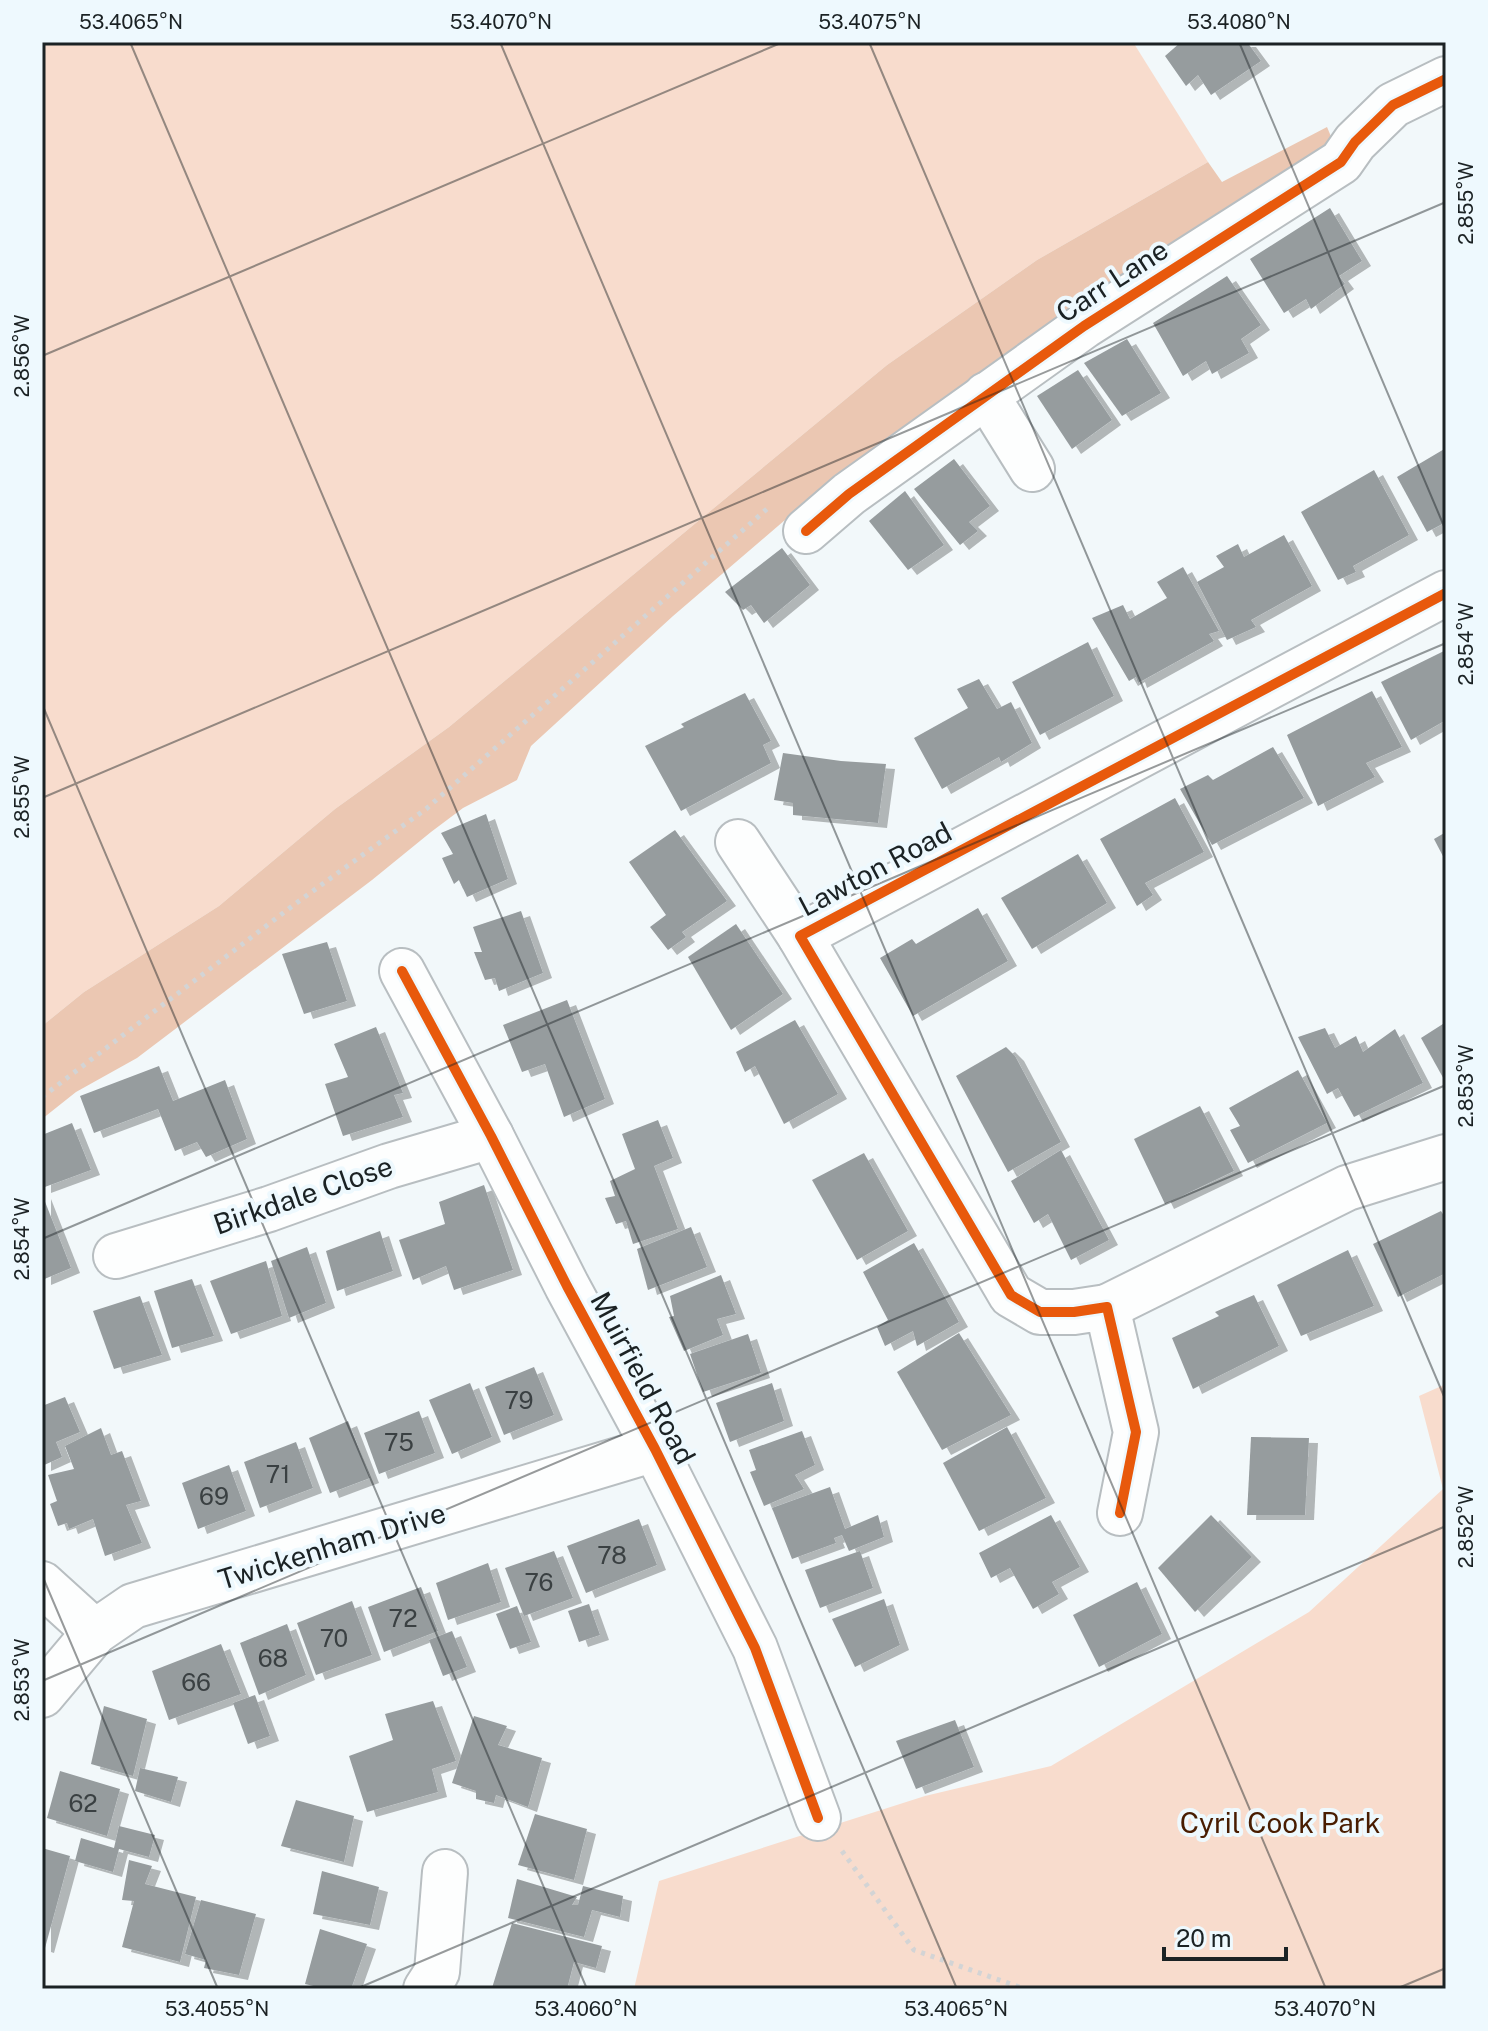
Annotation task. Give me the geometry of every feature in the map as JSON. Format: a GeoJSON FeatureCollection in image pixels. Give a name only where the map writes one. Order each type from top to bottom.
{"type":"FeatureCollection","features":[{"type":"Feature","properties":{"kind":"street","name":"Carr Lane"},"geometry":{"type":"LineString","coordinates":[[791,517],[849,494],[1084,326],[1341,162],[1355,142],[1393,105],[1446,79]]}},
{"type":"Feature","properties":{"kind":"street"},"geometry":{"type":"LineString","coordinates":[[986,395],[1032,469]]}},
{"type":"Feature","properties":{"kind":"street","name":"Lawton Road"},"geometry":{"type":"LineString","coordinates":[[1446,593],[800,936],[1011,1295],[1040,1312],[1074,1312],[1107,1307],[1347,1188],[1446,1157]]}},
{"type":"Feature","properties":{"kind":"street"},"geometry":{"type":"LineString","coordinates":[[738,842],[800,936]]}},
{"type":"Feature","properties":{"kind":"street","name":"Muirfield Road"},"geometry":{"type":"LineString","coordinates":[[402,971],[655,1449],[755,1648],[818,1818]]}},
{"type":"Feature","properties":{"kind":"street","name":"Birkdale Close"},"geometry":{"type":"LineString","coordinates":[[116,1256],[269,1209],[389,1166],[491,1136]]}},
{"type":"Feature","properties":{"kind":"street"},"geometry":{"type":"LineString","coordinates":[[1107,1307],[1136,1432],[1120,1513]]}},
{"type":"Feature","properties":{"kind":"street","name":"Twickenham Drive"},"geometry":{"type":"LineString","coordinates":[[42,1695],[95,1632],[133,1606],[655,1449]]}},
{"type":"Feature","properties":{"kind":"street"},"geometry":{"type":"LineString","coordinates":[[42,1584],[95,1632]]}},
{"type":"Feature","properties":{"kind":"street"},"geometry":{"type":"LineString","coordinates":[[426,1989],[437,1972],[445,1872]]}},
{"type":"Feature","properties":{"kind":"path"},"geometry":{"type":"LineString","coordinates":[[42,1097],[295,904],[426,809],[750,522],[791,517]]}},
{"type":"Feature","properties":{"kind":"path"},"geometry":{"type":"LineString","coordinates":[[818,1818],[914,1950],[1025,1989]]}},
{"type":"Feature","properties":{"kind":"green space"},"geometry":{"type":"Polygon","coordinates":[[[42,42],[1133,42],[1208,162],[1037,260],[887,365],[449,727],[335,809],[219,906],[84,992],[42,1026],[42,42]]]}},
{"type":"Feature","properties":{"kind":"green space","name":"Cyril Cook Park"},"geometry":{"type":"Polygon","coordinates":[[[1446,1384],[1446,1989],[634,1989],[659,1881],[925,1796],[1051,1766],[1309,1612],[1443,1489],[1419,1396],[1446,1384]]]}},
{"type":"Feature","properties":{"kind":"shaded area"},"geometry":{"type":"Polygon","coordinates":[[[1327,127],[1335,146],[960,389],[785,520],[673,616],[531,746],[517,780],[463,808],[137,1058],[76,1092],[42,1119],[42,1026],[84,992],[219,906],[335,809],[449,727],[887,365],[1037,260],[1208,162],[1222,182],[1327,127]]]}},
{"type":"Feature","properties":{"kind":"building"},"geometry":{"type":"Polygon","coordinates":[[[1181,42],[1247,42],[1261,61],[1211,95],[1198,75],[1186,86],[1165,56],[1181,42]]]}},
{"type":"Feature","properties":{"kind":"building"},"geometry":{"type":"Polygon","coordinates":[[[1330,208],[1362,261],[1339,276],[1345,284],[1311,309],[1306,299],[1284,313],[1250,259],[1330,208]]]}},
{"type":"Feature","properties":{"kind":"building"},"geometry":{"type":"Polygon","coordinates":[[[1227,276],[1261,325],[1241,339],[1249,353],[1212,374],[1206,361],[1183,376],[1153,323],[1227,276]]]}},
{"type":"Feature","properties":{"kind":"building"},"geometry":{"type":"Polygon","coordinates":[[[1127,339],[1161,393],[1122,416],[1084,363],[1127,339]]]}},
{"type":"Feature","properties":{"kind":"building"},"geometry":{"type":"Polygon","coordinates":[[[1078,370],[1112,420],[1072,449],[1037,396],[1078,370]]]}},
{"type":"Feature","properties":{"kind":"building"},"geometry":{"type":"Polygon","coordinates":[[[1446,448],[1446,522],[1427,532],[1397,477],[1446,448]]]}},
{"type":"Feature","properties":{"kind":"building"},"geometry":{"type":"Polygon","coordinates":[[[954,459],[990,506],[969,522],[978,531],[960,545],[914,489],[954,459]]]}},
{"type":"Feature","properties":{"kind":"building"},"geometry":{"type":"Polygon","coordinates":[[[1374,470],[1409,535],[1353,566],[1356,572],[1338,580],[1301,512],[1374,470]]]}},
{"type":"Feature","properties":{"kind":"building"},"geometry":{"type":"Polygon","coordinates":[[[905,491],[944,545],[908,570],[869,521],[905,491]]]}},
{"type":"Feature","properties":{"kind":"building"},"geometry":{"type":"Polygon","coordinates":[[[1284,535],[1312,586],[1251,620],[1256,627],[1227,640],[1197,582],[1224,567],[1216,556],[1238,544],[1244,557],[1284,535]]]}},
{"type":"Feature","properties":{"kind":"building"},"geometry":{"type":"Polygon","coordinates":[[[782,548],[810,585],[764,623],[751,605],[743,610],[725,592],[782,548]]]}},
{"type":"Feature","properties":{"kind":"building"},"geometry":{"type":"Polygon","coordinates":[[[1183,567],[1219,631],[1209,634],[1214,641],[1138,683],[1136,677],[1129,681],[1092,618],[1123,605],[1130,619],[1167,598],[1157,582],[1183,567]]]}},
{"type":"Feature","properties":{"kind":"building"},"geometry":{"type":"Polygon","coordinates":[[[1088,642],[1114,696],[1040,735],[1012,682],[1088,642]]]}},
{"type":"Feature","properties":{"kind":"building"},"geometry":{"type":"Polygon","coordinates":[[[1446,650],[1446,720],[1411,740],[1381,682],[1446,650]]]}},
{"type":"Feature","properties":{"kind":"building"},"geometry":{"type":"Polygon","coordinates":[[[979,679],[997,709],[1011,702],[1032,743],[1001,762],[999,757],[942,789],[914,738],[968,708],[957,689],[979,679]]]}},
{"type":"Feature","properties":{"kind":"building"},"geometry":{"type":"Polygon","coordinates":[[[1372,691],[1402,747],[1366,763],[1375,777],[1318,806],[1287,735],[1372,691]]]}},
{"type":"Feature","properties":{"kind":"building"},"geometry":{"type":"Polygon","coordinates":[[[745,693],[771,741],[763,745],[771,763],[681,811],[645,746],[684,727],[681,724],[745,693]]]}},
{"type":"Feature","properties":{"kind":"building"},"geometry":{"type":"Polygon","coordinates":[[[1273,747],[1304,798],[1212,845],[1180,789],[1208,775],[1213,780],[1273,747]]]}},
{"type":"Feature","properties":{"kind":"building"},"geometry":{"type":"Polygon","coordinates":[[[783,753],[886,764],[878,823],[793,815],[793,803],[774,800],[783,753]]]}},
{"type":"Feature","properties":{"kind":"building"},"geometry":{"type":"Polygon","coordinates":[[[1175,798],[1204,852],[1145,883],[1153,895],[1137,906],[1100,839],[1175,798]]]}},
{"type":"Feature","properties":{"kind":"building"},"geometry":{"type":"Polygon","coordinates":[[[486,814],[508,879],[467,897],[459,880],[454,884],[442,858],[453,854],[441,833],[486,814]]]}},
{"type":"Feature","properties":{"kind":"building"},"geometry":{"type":"Polygon","coordinates":[[[675,830],[727,901],[682,932],[686,937],[668,950],[650,927],[666,915],[629,862],[675,830]]]}},
{"type":"Feature","properties":{"kind":"building"},"geometry":{"type":"Polygon","coordinates":[[[1446,832],[1446,862],[1434,839],[1446,832]]]}},
{"type":"Feature","properties":{"kind":"building"},"geometry":{"type":"Polygon","coordinates":[[[1078,854],[1107,903],[1032,949],[1001,898],[1078,854]]]}},
{"type":"Feature","properties":{"kind":"building"},"geometry":{"type":"Polygon","coordinates":[[[978,908],[1008,961],[913,1016],[880,958],[912,939],[916,944],[978,908]]]}},
{"type":"Feature","properties":{"kind":"building"},"geometry":{"type":"Polygon","coordinates":[[[521,911],[543,973],[499,991],[495,978],[485,980],[474,952],[482,952],[473,927],[521,911]]]}},
{"type":"Feature","properties":{"kind":"building"},"geometry":{"type":"Polygon","coordinates":[[[736,924],[783,994],[731,1030],[688,957],[736,924]]]}},
{"type":"Feature","properties":{"kind":"building"},"geometry":{"type":"Polygon","coordinates":[[[327,942],[347,1001],[304,1014],[282,954],[327,942]]]}},
{"type":"Feature","properties":{"kind":"building"},"geometry":{"type":"Polygon","coordinates":[[[567,1000],[605,1099],[564,1117],[545,1064],[522,1072],[503,1025],[567,1000]]]}},
{"type":"Feature","properties":{"kind":"building"},"geometry":{"type":"Polygon","coordinates":[[[795,1020],[838,1094],[784,1124],[755,1066],[745,1072],[736,1052],[795,1020]]]}},
{"type":"Feature","properties":{"kind":"building"},"geometry":{"type":"Polygon","coordinates":[[[1446,1022],[1446,1083],[1421,1038],[1446,1022]]]}},
{"type":"Feature","properties":{"kind":"building"},"geometry":{"type":"Polygon","coordinates":[[[376,1027],[403,1093],[394,1095],[403,1117],[343,1136],[325,1084],[348,1077],[334,1044],[376,1027]]]}},
{"type":"Feature","properties":{"kind":"building"},"geometry":{"type":"Polygon","coordinates":[[[1325,1028],[1335,1048],[1356,1036],[1363,1052],[1395,1029],[1423,1083],[1354,1117],[1338,1088],[1327,1094],[1298,1037],[1325,1028]]]}},
{"type":"Feature","properties":{"kind":"building"},"geometry":{"type":"Polygon","coordinates":[[[1006,1047],[1015,1056],[1061,1142],[1008,1172],[956,1076],[1006,1047]]]}},
{"type":"Feature","properties":{"kind":"building"},"geometry":{"type":"Polygon","coordinates":[[[159,1066],[173,1101],[225,1080],[247,1139],[206,1157],[197,1142],[175,1151],[158,1109],[94,1133],[80,1096],[159,1066]]]}},
{"type":"Feature","properties":{"kind":"building"},"geometry":{"type":"Polygon","coordinates":[[[1298,1070],[1327,1123],[1248,1163],[1230,1130],[1240,1126],[1229,1108],[1298,1070]]]}},
{"type":"Feature","properties":{"kind":"building"},"geometry":{"type":"Polygon","coordinates":[[[1200,1106],[1234,1171],[1165,1204],[1134,1139],[1200,1106]]]}},
{"type":"Feature","properties":{"kind":"building"},"geometry":{"type":"Polygon","coordinates":[[[658,1120],[673,1158],[654,1166],[678,1229],[633,1244],[626,1221],[616,1224],[605,1198],[615,1196],[610,1181],[635,1169],[622,1134],[658,1120]]]}},
{"type":"Feature","properties":{"kind":"building"},"geometry":{"type":"Polygon","coordinates":[[[72,1123],[91,1170],[42,1188],[42,1135],[72,1123]]]}},
{"type":"Feature","properties":{"kind":"building"},"geometry":{"type":"Polygon","coordinates":[[[1061,1150],[1109,1240],[1071,1260],[1048,1214],[1034,1223],[1011,1181],[1061,1150]]]}},
{"type":"Feature","properties":{"kind":"building"},"geometry":{"type":"Polygon","coordinates":[[[864,1153],[908,1231],[857,1260],[812,1180],[864,1153]]]}},
{"type":"Feature","properties":{"kind":"building"},"geometry":{"type":"Polygon","coordinates":[[[484,1185],[513,1270],[454,1290],[446,1266],[413,1280],[399,1240],[445,1224],[439,1202],[484,1185]]]}},
{"type":"Feature","properties":{"kind":"building"},"geometry":{"type":"Polygon","coordinates":[[[42,1194],[71,1268],[42,1280],[42,1194]]]}},
{"type":"Feature","properties":{"kind":"building"},"geometry":{"type":"Polygon","coordinates":[[[1441,1211],[1446,1219],[1446,1273],[1398,1297],[1373,1244],[1441,1211]]]}},
{"type":"Feature","properties":{"kind":"building"},"geometry":{"type":"Polygon","coordinates":[[[691,1227],[707,1267],[648,1290],[637,1249],[691,1227]]]}},
{"type":"Feature","properties":{"kind":"building"},"geometry":{"type":"Polygon","coordinates":[[[380,1231],[393,1271],[337,1291],[326,1251],[380,1231]]]}},
{"type":"Feature","properties":{"kind":"building"},"geometry":{"type":"Polygon","coordinates":[[[914,1243],[959,1322],[917,1346],[913,1331],[885,1346],[877,1327],[888,1320],[863,1272],[914,1243]]]}},
{"type":"Feature","properties":{"kind":"building"},"geometry":{"type":"Polygon","coordinates":[[[307,1247],[326,1303],[289,1318],[271,1261],[307,1247]]]}},
{"type":"Feature","properties":{"kind":"building"},"geometry":{"type":"Polygon","coordinates":[[[1348,1250],[1374,1306],[1301,1336],[1277,1285],[1348,1250]]]}},
{"type":"Feature","properties":{"kind":"building"},"geometry":{"type":"Polygon","coordinates":[[[266,1261],[282,1316],[231,1334],[210,1281],[266,1261]]]}},
{"type":"Feature","properties":{"kind":"building"},"geometry":{"type":"Polygon","coordinates":[[[721,1275],[736,1314],[717,1319],[723,1335],[684,1351],[669,1317],[674,1316],[670,1296],[721,1275]]]}},
{"type":"Feature","properties":{"kind":"building"},"geometry":{"type":"Polygon","coordinates":[[[192,1279],[214,1336],[172,1348],[154,1291],[192,1279]]]}},
{"type":"Feature","properties":{"kind":"building"},"geometry":{"type":"Polygon","coordinates":[[[1254,1295],[1279,1346],[1193,1389],[1172,1338],[1219,1316],[1215,1312],[1254,1295]]]}},
{"type":"Feature","properties":{"kind":"building"},"geometry":{"type":"Polygon","coordinates":[[[140,1296],[162,1355],[114,1369],[93,1311],[140,1296]]]}},
{"type":"Feature","properties":{"kind":"building"},"geometry":{"type":"Polygon","coordinates":[[[959,1333],[1011,1415],[942,1450],[897,1372],[959,1333]]]}},
{"type":"Feature","properties":{"kind":"building"},"geometry":{"type":"Polygon","coordinates":[[[748,1334],[761,1373],[703,1392],[690,1354],[748,1334]]]}},
{"type":"Feature","properties":{"kind":"building"},"geometry":{"type":"Polygon","coordinates":[[[534,1367],[554,1415],[504,1435],[485,1387],[534,1367]]]}},
{"type":"Feature","properties":{"kind":"building"},"geometry":{"type":"Polygon","coordinates":[[[470,1383],[492,1437],[452,1454],[429,1400],[470,1383]]]}},
{"type":"Feature","properties":{"kind":"building"},"geometry":{"type":"Polygon","coordinates":[[[772,1383],[784,1421],[730,1442],[716,1403],[772,1383]]]}},
{"type":"Feature","properties":{"kind":"building"},"geometry":{"type":"Polygon","coordinates":[[[65,1397],[80,1432],[56,1442],[62,1457],[42,1466],[42,1406],[65,1397]]]}},
{"type":"Feature","properties":{"kind":"building"},"geometry":{"type":"Polygon","coordinates":[[[419,1411],[435,1453],[379,1474],[364,1433],[419,1411]]]}},
{"type":"Feature","properties":{"kind":"building"},"geometry":{"type":"Polygon","coordinates":[[[348,1421],[370,1478],[330,1493],[309,1438],[348,1421]]]}},
{"type":"Feature","properties":{"kind":"building"},"geometry":{"type":"Polygon","coordinates":[[[1007,1427],[1046,1498],[979,1531],[943,1463],[1007,1427]]]}},
{"type":"Feature","properties":{"kind":"building"},"geometry":{"type":"Polygon","coordinates":[[[101,1428],[111,1455],[122,1451],[141,1501],[126,1505],[142,1543],[105,1556],[93,1519],[69,1529],[67,1523],[58,1526],[50,1504],[57,1501],[48,1475],[74,1469],[65,1446],[101,1428]]]}},
{"type":"Feature","properties":{"kind":"building"},"geometry":{"type":"Polygon","coordinates":[[[802,1431],[815,1465],[795,1475],[804,1489],[764,1506],[750,1472],[756,1470],[749,1450],[802,1431]]]}},
{"type":"Feature","properties":{"kind":"building"},"geometry":{"type":"Polygon","coordinates":[[[1251,1437],[1309,1438],[1305,1515],[1247,1515],[1251,1437]]]}},
{"type":"Feature","properties":{"kind":"building"},"geometry":{"type":"Polygon","coordinates":[[[296,1442],[313,1488],[260,1508],[244,1462],[296,1442]]]}},
{"type":"Feature","properties":{"kind":"building"},"geometry":{"type":"Polygon","coordinates":[[[229,1465],[246,1511],[198,1529],[182,1483],[229,1465]]]}},
{"type":"Feature","properties":{"kind":"building"},"geometry":{"type":"Polygon","coordinates":[[[830,1487],[845,1529],[878,1515],[884,1537],[849,1551],[842,1535],[834,1538],[836,1543],[792,1559],[772,1508],[830,1487]]]}},
{"type":"Feature","properties":{"kind":"building"},"geometry":{"type":"Polygon","coordinates":[[[1051,1515],[1080,1567],[1052,1582],[1059,1594],[1033,1609],[1010,1568],[991,1578],[979,1553],[1051,1515]]]}},
{"type":"Feature","properties":{"kind":"building"},"geometry":{"type":"Polygon","coordinates":[[[1211,1515],[1252,1557],[1195,1612],[1158,1568],[1211,1515]]]}},
{"type":"Feature","properties":{"kind":"building"},"geometry":{"type":"Polygon","coordinates":[[[639,1519],[657,1565],[586,1593],[567,1546],[639,1519]]]}},
{"type":"Feature","properties":{"kind":"building"},"geometry":{"type":"Polygon","coordinates":[[[554,1551],[573,1598],[524,1616],[505,1568],[554,1551]]]}},
{"type":"Feature","properties":{"kind":"building"},"geometry":{"type":"Polygon","coordinates":[[[860,1551],[873,1588],[820,1608],[805,1570],[860,1551]]]}},
{"type":"Feature","properties":{"kind":"building"},"geometry":{"type":"Polygon","coordinates":[[[488,1563],[501,1602],[448,1620],[436,1583],[488,1563]]]}},
{"type":"Feature","properties":{"kind":"building"},"geometry":{"type":"Polygon","coordinates":[[[1137,1582],[1162,1634],[1099,1667],[1073,1615],[1137,1582]]]}},
{"type":"Feature","properties":{"kind":"building"},"geometry":{"type":"Polygon","coordinates":[[[421,1587],[438,1631],[384,1652],[368,1607],[421,1587]]]}},
{"type":"Feature","properties":{"kind":"building"},"geometry":{"type":"Polygon","coordinates":[[[884,1599],[900,1645],[855,1667],[832,1619],[884,1599]]]}},
{"type":"Feature","properties":{"kind":"building"},"geometry":{"type":"Polygon","coordinates":[[[352,1601],[372,1655],[316,1675],[297,1623],[352,1601]]]}},
{"type":"Feature","properties":{"kind":"building"},"geometry":{"type":"Polygon","coordinates":[[[589,1604],[600,1635],[579,1642],[568,1611],[589,1604]]]}},
{"type":"Feature","properties":{"kind":"building"},"geometry":{"type":"Polygon","coordinates":[[[517,1606],[531,1642],[510,1649],[496,1614],[517,1606]]]}},
{"type":"Feature","properties":{"kind":"building"},"geometry":{"type":"Polygon","coordinates":[[[287,1624],[306,1675],[259,1695],[240,1643],[287,1624]]]}},
{"type":"Feature","properties":{"kind":"building"},"geometry":{"type":"Polygon","coordinates":[[[452,1631],[467,1667],[443,1676],[429,1640],[452,1631]]]}},
{"type":"Feature","properties":{"kind":"building"},"geometry":{"type":"Polygon","coordinates":[[[221,1644],[241,1694],[169,1720],[152,1671],[221,1644]]]}},
{"type":"Feature","properties":{"kind":"building"},"geometry":{"type":"Polygon","coordinates":[[[255,1695],[270,1736],[248,1744],[233,1703],[255,1695]]]}},
{"type":"Feature","properties":{"kind":"building"},"geometry":{"type":"Polygon","coordinates":[[[433,1701],[456,1761],[432,1769],[438,1792],[367,1812],[349,1756],[393,1740],[385,1714],[433,1701]]]}},
{"type":"Feature","properties":{"kind":"building"},"geometry":{"type":"Polygon","coordinates":[[[104,1706],[147,1719],[133,1776],[91,1764],[104,1706]]]}},
{"type":"Feature","properties":{"kind":"building"},"geometry":{"type":"Polygon","coordinates":[[[474,1716],[507,1726],[498,1745],[542,1758],[528,1807],[496,1795],[494,1803],[476,1799],[476,1791],[452,1783],[474,1716]]]}},
{"type":"Feature","properties":{"kind":"building"},"geometry":{"type":"Polygon","coordinates":[[[955,1720],[974,1767],[916,1789],[896,1741],[955,1720]]]}},
{"type":"Feature","properties":{"kind":"building"},"geometry":{"type":"Polygon","coordinates":[[[140,1768],[178,1777],[171,1802],[135,1791],[140,1768]]]}},
{"type":"Feature","properties":{"kind":"building"},"geometry":{"type":"Polygon","coordinates":[[[60,1771],[120,1789],[107,1836],[47,1818],[60,1771]]]}},
{"type":"Feature","properties":{"kind":"building"},"geometry":{"type":"Polygon","coordinates":[[[296,1800],[354,1816],[344,1862],[281,1846],[296,1800]]]}},
{"type":"Feature","properties":{"kind":"building"},"geometry":{"type":"Polygon","coordinates":[[[535,1814],[587,1829],[574,1880],[518,1865],[535,1814]]]}},
{"type":"Feature","properties":{"kind":"building"},"geometry":{"type":"Polygon","coordinates":[[[119,1826],[155,1835],[149,1857],[119,1849],[113,1872],[75,1861],[81,1838],[114,1848],[119,1826]]]}},
{"type":"Feature","properties":{"kind":"building"},"geometry":{"type":"Polygon","coordinates":[[[42,1848],[70,1856],[45,1948],[42,1947],[42,1848]]]}},
{"type":"Feature","properties":{"kind":"building"},"geometry":{"type":"Polygon","coordinates":[[[129,1860],[152,1866],[145,1884],[196,1897],[180,1962],[122,1947],[134,1901],[122,1900],[129,1860]]]}},
{"type":"Feature","properties":{"kind":"building"},"geometry":{"type":"Polygon","coordinates":[[[322,1871],[379,1887],[370,1925],[313,1914],[322,1871]]]}},
{"type":"Feature","properties":{"kind":"building"},"geometry":{"type":"Polygon","coordinates":[[[517,1879],[577,1897],[572,1905],[578,1905],[583,1886],[623,1896],[620,1917],[592,1910],[584,1937],[508,1918],[517,1879]]]}},
{"type":"Feature","properties":{"kind":"building"},"geometry":{"type":"Polygon","coordinates":[[[201,1900],[256,1914],[239,1975],[204,1968],[206,1960],[185,1954],[201,1900]]]}},
{"type":"Feature","properties":{"kind":"building"},"geometry":{"type":"Polygon","coordinates":[[[512,1923],[602,1946],[596,1968],[574,1962],[567,1989],[492,1988],[512,1923]]]}},
{"type":"Feature","properties":{"kind":"building"},"geometry":{"type":"Polygon","coordinates":[[[320,1929],[367,1944],[351,1989],[326,1989],[305,1984],[320,1929]]]}},
{"type":"Feature","properties":{"kind":"cycle path"},"geometry":{"type":"LineString","coordinates":[[806,531],[849,494],[1084,326],[1341,162],[1355,142],[1393,105],[1446,79]]}},
{"type":"Feature","properties":{"kind":"cycle path"},"geometry":{"type":"LineString","coordinates":[[1120,1513],[1136,1432],[1107,1307],[1074,1312],[1040,1312],[1011,1295],[800,936],[1446,593]]}},
{"type":"Feature","properties":{"kind":"cycle path"},"geometry":{"type":"LineString","coordinates":[[402,971],[655,1449],[755,1648],[818,1818]]}}]}
